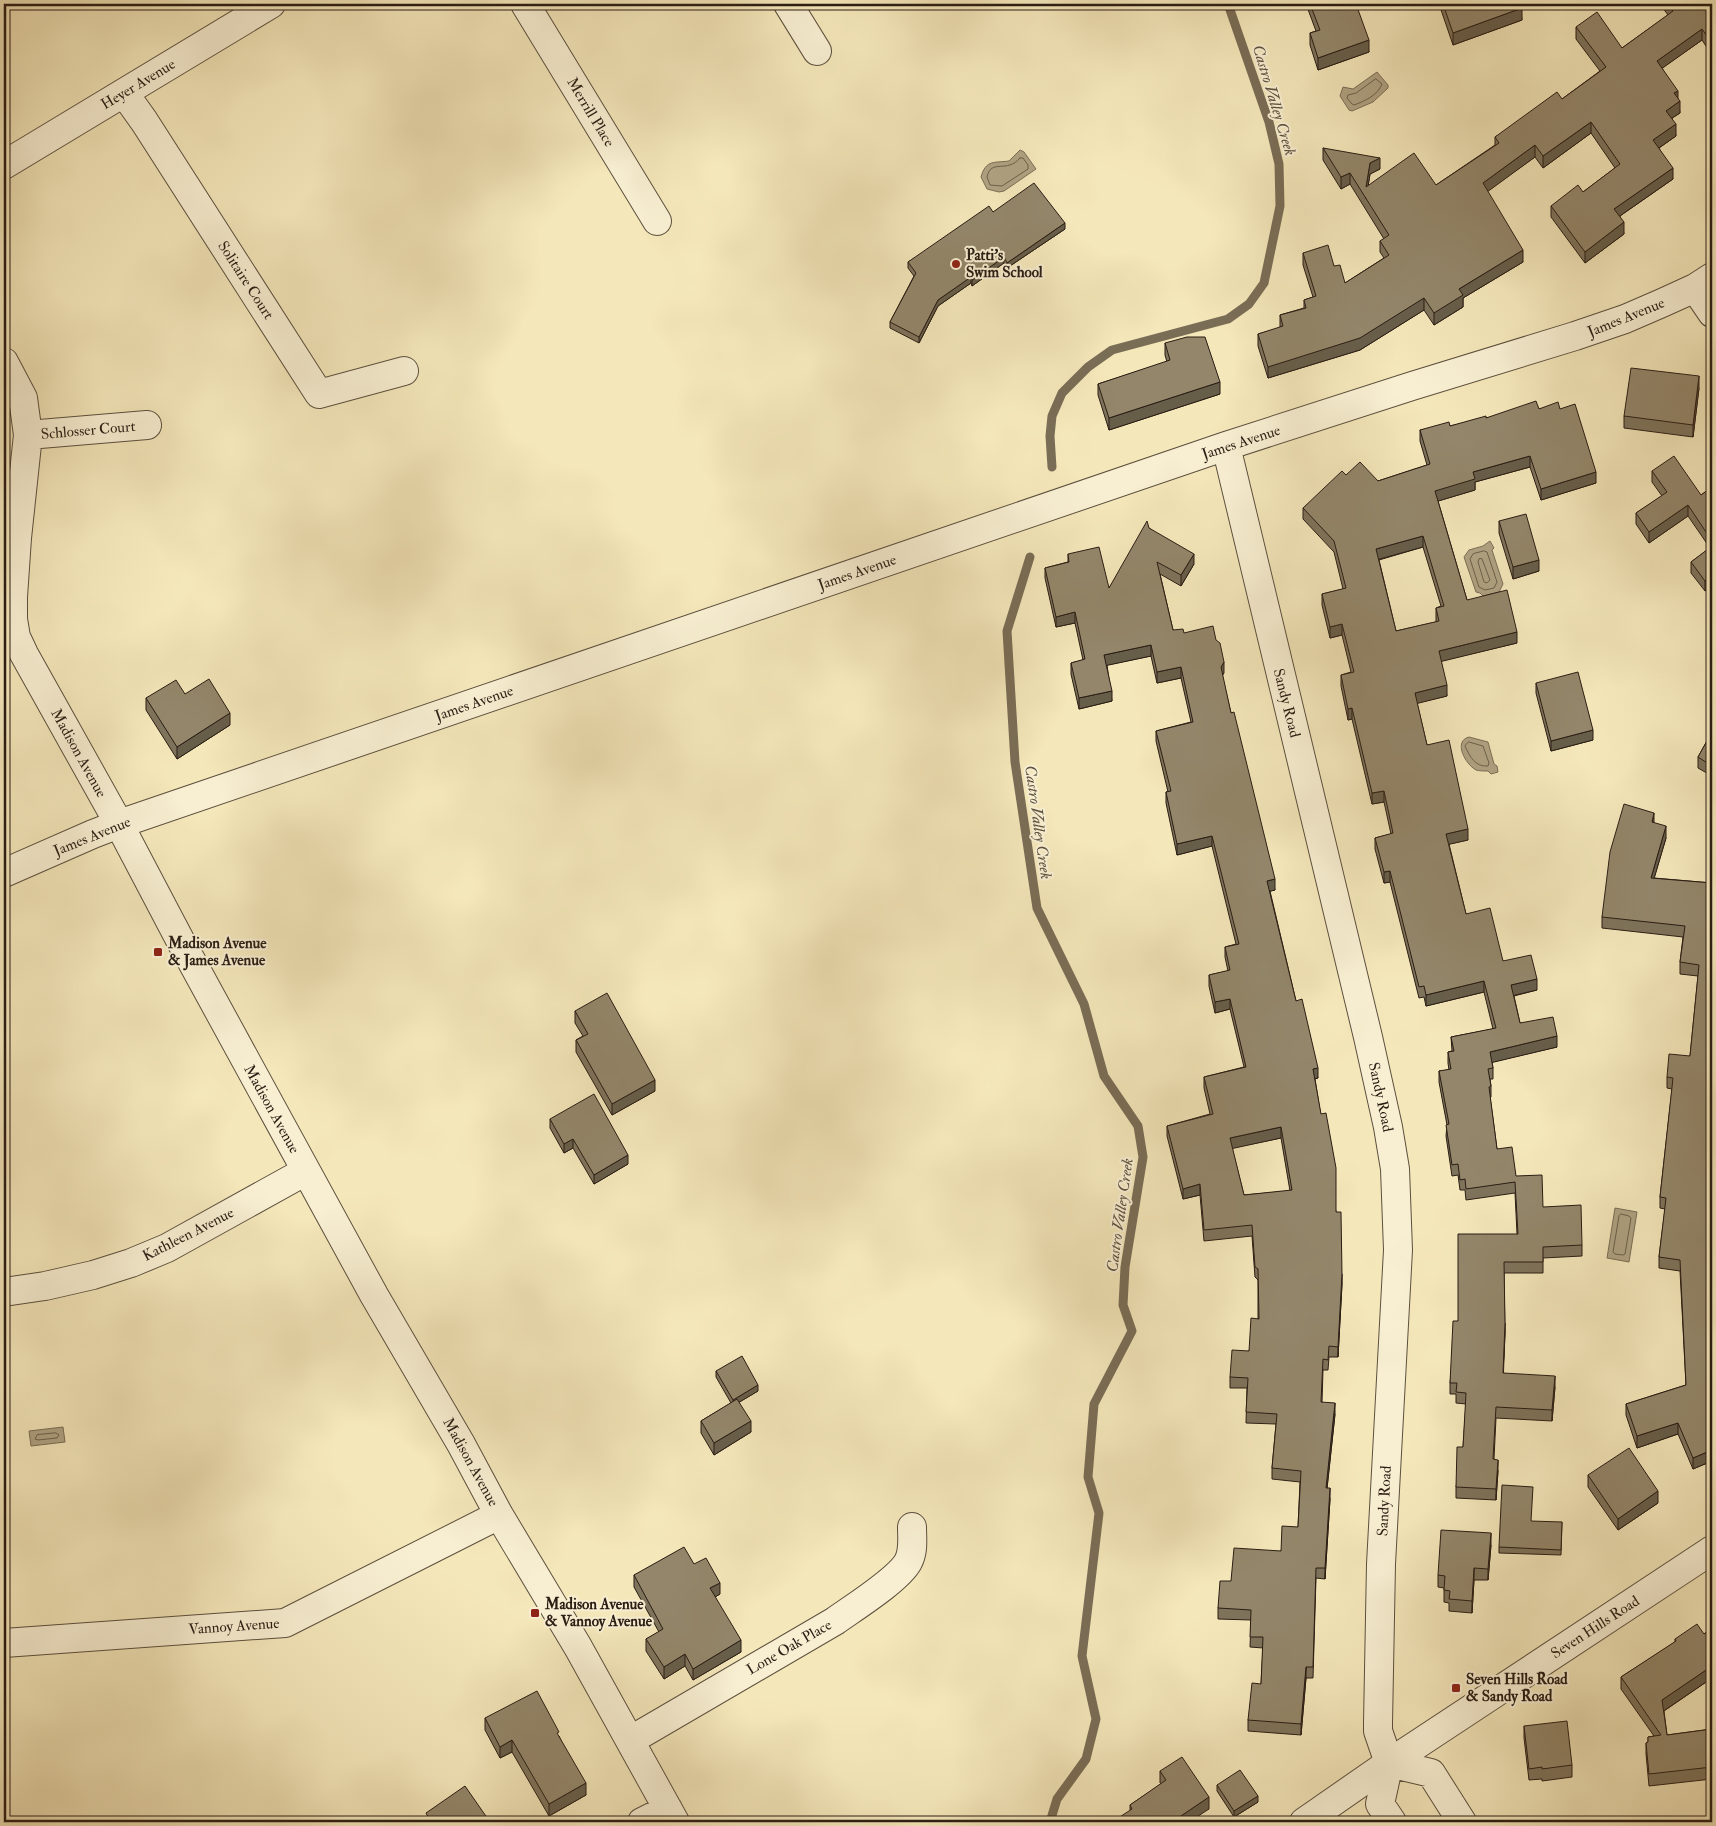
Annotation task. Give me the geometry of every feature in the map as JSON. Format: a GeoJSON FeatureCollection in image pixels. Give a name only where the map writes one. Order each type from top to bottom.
{"type":"FeatureCollection","features":[{"type":"Feature","properties":{"kind":"street","name":"Heyer Avenue"},"geometry":{"type":"LineString","coordinates":[[4,165],[271,4]]}},
{"type":"Feature","properties":{"kind":"street","name":"Merrill Place"},"geometry":{"type":"LineString","coordinates":[[525,4],[657,221]]}},
{"type":"Feature","properties":{"kind":"street"},"geometry":{"type":"LineString","coordinates":[[788,4],[817,51]]}},
{"type":"Feature","properties":{"kind":"street","name":"Solitaire Court"},"geometry":{"type":"LineString","coordinates":[[124,93],[319,394],[404,371]]}},
{"type":"Feature","properties":{"kind":"street"},"geometry":{"type":"LineString","coordinates":[[1703,282],[1712,313]]}},
{"type":"Feature","properties":{"kind":"street","name":"James Avenue"},"geometry":{"type":"LineString","coordinates":[[4,874],[92,834],[119,824],[1226,446],[1625,319],[1703,282]]}},
{"type":"Feature","properties":{"kind":"street","name":"Madison Avenue"},"geometry":{"type":"LineString","coordinates":[[4,362],[23,398],[27,416],[28,435],[12,597],[16,638],[374,1295],[457,1437],[499,1515],[631,1740],[672,1815]]}},
{"type":"Feature","properties":{"kind":"street","name":"Schlosser Court"},"geometry":{"type":"LineString","coordinates":[[28,435],[147,426]]}},
{"type":"Feature","properties":{"kind":"street","name":"Sandy Road"},"geometry":{"type":"LineString","coordinates":[[1226,446],[1368,1037],[1388,1127],[1395,1169],[1398,1258],[1381,1564],[1378,1714],[1378,1731],[1389,1763]]}},
{"type":"Feature","properties":{"kind":"street","name":"Kathleen Avenue"},"geometry":{"type":"LineString","coordinates":[[4,1292],[45,1286],[93,1275],[131,1263],[167,1248],[306,1171]]}},
{"type":"Feature","properties":{"kind":"street","name":"Vannoy Avenue"},"geometry":{"type":"LineString","coordinates":[[4,1642],[285,1623],[499,1515]]}},
{"type":"Feature","properties":{"kind":"street","name":"Lone Oak Place"},"geometry":{"type":"LineString","coordinates":[[631,1740],[834,1621],[867,1599],[899,1573],[908,1562],[912,1548],[912,1527]]}},
{"type":"Feature","properties":{"kind":"street","name":"Seven Hills Road"},"geometry":{"type":"LineString","coordinates":[[1304,1822],[1389,1763],[1712,1550]]}},
{"type":"Feature","properties":{"kind":"street"},"geometry":{"type":"LineString","coordinates":[[1392,1822],[1380,1804],[1389,1763],[1431,1773],[1462,1822]]}},
{"type":"Feature","properties":{"kind":"street"},"geometry":{"type":"LineString","coordinates":[[642,1822],[672,1815]]}},
{"type":"Feature","properties":{"kind":"water"},"geometry":{"type":"Polygon","coordinates":[[[1377,72],[1388,85],[1388,88],[1373,102],[1352,111],[1349,110],[1340,96],[1343,87],[1353,89],[1377,72]]]}},
{"type":"Feature","properties":{"kind":"water"},"geometry":{"type":"Polygon","coordinates":[[[1020,150],[1024,152],[1036,169],[1004,191],[999,192],[987,189],[981,177],[986,167],[995,162],[1009,161],[1020,150]]]}},
{"type":"Feature","properties":{"kind":"water"},"geometry":{"type":"Polygon","coordinates":[[[1490,541],[1494,548],[1492,550],[1503,584],[1499,592],[1483,596],[1476,592],[1464,557],[1469,550],[1483,546],[1490,541]]]}},
{"type":"Feature","properties":{"kind":"water"},"geometry":{"type":"Polygon","coordinates":[[[1469,737],[1488,742],[1498,772],[1491,774],[1488,771],[1476,770],[1468,763],[1461,748],[1464,739],[1469,737]]]}},
{"type":"Feature","properties":{"kind":"water"},"geometry":{"type":"Polygon","coordinates":[[[1615,1208],[1637,1212],[1629,1262],[1607,1258],[1615,1208]]]}},
{"type":"Feature","properties":{"kind":"water"},"geometry":{"type":"Polygon","coordinates":[[[63,1427],[65,1442],[31,1446],[29,1431],[63,1427]]]}},
{"type":"Feature","properties":{"kind":"building"},"geometry":{"type":"Polygon","coordinates":[[[1310,4],[1356,4],[1369,40],[1318,58],[1310,33],[1320,30],[1310,4]]]}},
{"type":"Feature","properties":{"kind":"building"},"geometry":{"type":"Polygon","coordinates":[[[1443,4],[1520,4],[1522,8],[1453,33],[1443,4]]]}},
{"type":"Feature","properties":{"kind":"building"},"geometry":{"type":"Polygon","coordinates":[[[1668,4],[1712,4],[1712,43],[1702,29],[1657,61],[1678,91],[1674,93],[1680,101],[1666,111],[1676,124],[1653,140],[1673,168],[1614,209],[1624,222],[1585,252],[1551,206],[1578,185],[1583,192],[1620,164],[1591,122],[1543,156],[1535,145],[1483,183],[1523,250],[1459,289],[1463,295],[1434,313],[1424,298],[1360,338],[1268,367],[1258,334],[1283,326],[1280,315],[1306,308],[1304,300],[1316,296],[1303,253],[1328,245],[1334,266],[1340,265],[1345,283],[1389,255],[1380,241],[1389,235],[1350,173],[1341,177],[1323,148],[1380,158],[1370,163],[1366,187],[1414,153],[1436,185],[1499,143],[1495,137],[1557,92],[1562,99],[1606,67],[1576,27],[1597,12],[1622,48],[1673,11],[1668,4]]]}},
{"type":"Feature","properties":{"kind":"building","name":"Patti's Swim School"},"geometry":{"type":"Polygon","coordinates":[[[1034,183],[1065,223],[1007,263],[1004,257],[972,280],[971,277],[938,300],[919,337],[890,322],[916,273],[908,262],[989,206],[993,212],[1034,183]]]}},
{"type":"Feature","properties":{"kind":"building"},"geometry":{"type":"Polygon","coordinates":[[[1187,337],[1205,337],[1220,382],[1109,418],[1098,384],[1170,360],[1165,343],[1187,337]]]}},
{"type":"Feature","properties":{"kind":"building"},"geometry":{"type":"Polygon","coordinates":[[[1631,368],[1699,376],[1693,425],[1624,416],[1631,368]]]}},
{"type":"Feature","properties":{"kind":"building"},"geometry":{"type":"Polygon","coordinates":[[[1536,401],[1539,409],[1558,402],[1560,409],[1575,404],[1596,472],[1541,489],[1530,456],[1473,472],[1475,479],[1435,491],[1467,600],[1507,590],[1517,632],[1439,651],[1447,685],[1415,693],[1427,745],[1449,740],[1468,829],[1446,834],[1466,914],[1490,908],[1503,961],[1531,955],[1537,979],[1511,985],[1520,1023],[1553,1017],[1557,1036],[1490,1052],[1493,1068],[1488,1069],[1491,1086],[1489,1087],[1497,1149],[1512,1147],[1516,1176],[1542,1175],[1543,1207],[1581,1205],[1582,1245],[1543,1247],[1543,1262],[1504,1262],[1505,1323],[1503,1373],[1555,1376],[1552,1410],[1496,1407],[1493,1459],[1498,1460],[1496,1489],[1456,1487],[1457,1447],[1463,1447],[1466,1393],[1456,1392],[1457,1383],[1450,1383],[1453,1321],[1458,1321],[1458,1234],[1518,1234],[1515,1182],[1466,1189],[1465,1179],[1460,1180],[1458,1164],[1452,1165],[1446,1125],[1449,1124],[1439,1071],[1451,1069],[1448,1052],[1454,1051],[1451,1037],[1496,1028],[1484,981],[1426,995],[1424,986],[1419,987],[1390,871],[1384,872],[1375,838],[1393,833],[1384,791],[1372,793],[1352,708],[1348,709],[1341,675],[1354,672],[1342,624],[1330,627],[1322,594],[1346,588],[1334,541],[1303,508],[1342,471],[1346,475],[1360,462],[1378,481],[1430,464],[1420,430],[1449,422],[1450,426],[1486,416],[1486,418],[1536,401]],[[1423,536],[1376,549],[1396,631],[1439,621],[1436,608],[1444,606],[1423,536]]]}},
{"type":"Feature","properties":{"kind":"building"},"geometry":{"type":"Polygon","coordinates":[[[1674,456],[1701,495],[1712,487],[1712,541],[1688,505],[1649,532],[1636,513],[1667,492],[1652,471],[1674,456]]]}},
{"type":"Feature","properties":{"kind":"building"},"geometry":{"type":"Polygon","coordinates":[[[1526,514],[1539,560],[1513,567],[1499,521],[1526,514]]]}},
{"type":"Feature","properties":{"kind":"building"},"geometry":{"type":"Polygon","coordinates":[[[1147,521],[1149,528],[1194,554],[1181,575],[1157,562],[1173,630],[1183,629],[1184,633],[1213,626],[1216,640],[1220,643],[1224,662],[1221,667],[1231,713],[1234,712],[1275,879],[1267,881],[1296,1001],[1302,999],[1318,1068],[1313,1069],[1321,1114],[1326,1113],[1336,1168],[1336,1212],[1341,1212],[1342,1274],[1338,1347],[1329,1346],[1328,1360],[1323,1359],[1321,1402],[1335,1403],[1326,1488],[1330,1488],[1325,1568],[1316,1568],[1313,1667],[1306,1667],[1301,1724],[1248,1720],[1252,1683],[1261,1684],[1263,1637],[1250,1637],[1251,1610],[1218,1608],[1220,1581],[1231,1581],[1234,1548],[1281,1551],[1282,1526],[1298,1527],[1301,1471],[1272,1468],[1277,1414],[1246,1412],[1248,1378],[1230,1377],[1232,1350],[1249,1351],[1251,1318],[1259,1319],[1258,1269],[1255,1267],[1252,1225],[1204,1230],[1200,1184],[1183,1189],[1167,1126],[1213,1114],[1204,1077],[1246,1067],[1230,999],[1215,1002],[1209,975],[1230,970],[1225,947],[1239,944],[1212,836],[1177,844],[1166,792],[1171,791],[1156,731],[1193,722],[1181,667],[1157,672],[1151,645],[1104,655],[1112,691],[1079,698],[1071,663],[1085,659],[1075,612],[1056,617],[1045,568],[1069,562],[1068,554],[1099,547],[1109,588],[1147,521]],[[1281,1127],[1230,1138],[1244,1195],[1292,1190],[1281,1127]]]}},
{"type":"Feature","properties":{"kind":"building"},"geometry":{"type":"Polygon","coordinates":[[[1712,546],[1712,575],[1705,581],[1691,562],[1712,546]]]}},
{"type":"Feature","properties":{"kind":"building"},"geometry":{"type":"Polygon","coordinates":[[[1578,672],[1593,730],[1551,741],[1536,683],[1578,672]]]}},
{"type":"Feature","properties":{"kind":"building"},"geometry":{"type":"Polygon","coordinates":[[[209,679],[230,713],[177,747],[146,698],[176,680],[185,694],[209,679]]]}},
{"type":"Feature","properties":{"kind":"building"},"geometry":{"type":"Polygon","coordinates":[[[1712,732],[1712,766],[1698,757],[1712,732]]]}},
{"type":"Feature","properties":{"kind":"building"},"geometry":{"type":"Polygon","coordinates":[[[1624,804],[1654,813],[1652,822],[1666,826],[1651,878],[1712,883],[1712,1450],[1693,1458],[1678,1423],[1637,1436],[1626,1404],[1686,1385],[1680,1260],[1659,1257],[1666,1198],[1660,1197],[1673,1078],[1667,1077],[1669,1054],[1690,1056],[1699,965],[1680,962],[1685,926],[1602,917],[1610,852],[1624,804]]]}},
{"type":"Feature","properties":{"kind":"building"},"geometry":{"type":"Polygon","coordinates":[[[607,993],[655,1080],[612,1104],[576,1040],[588,1034],[575,1011],[607,993]]]}},
{"type":"Feature","properties":{"kind":"building"},"geometry":{"type":"Polygon","coordinates":[[[594,1094],[628,1155],[594,1175],[573,1139],[564,1144],[550,1119],[594,1094]]]}},
{"type":"Feature","properties":{"kind":"building"},"geometry":{"type":"Polygon","coordinates":[[[742,1356],[758,1385],[733,1400],[716,1371],[742,1356]]]}},
{"type":"Feature","properties":{"kind":"building"},"geometry":{"type":"Polygon","coordinates":[[[737,1399],[751,1421],[714,1443],[701,1421],[737,1399]]]}},
{"type":"Feature","properties":{"kind":"building"},"geometry":{"type":"Polygon","coordinates":[[[1629,1448],[1658,1491],[1618,1519],[1588,1475],[1629,1448]]]}},
{"type":"Feature","properties":{"kind":"building"},"geometry":{"type":"Polygon","coordinates":[[[1502,1485],[1533,1487],[1531,1521],[1562,1522],[1561,1550],[1499,1547],[1502,1485]]]}},
{"type":"Feature","properties":{"kind":"building"},"geometry":{"type":"Polygon","coordinates":[[[1441,1530],[1491,1533],[1488,1569],[1474,1568],[1472,1601],[1449,1599],[1450,1591],[1444,1590],[1445,1576],[1438,1575],[1441,1530]]]}},
{"type":"Feature","properties":{"kind":"building"},"geometry":{"type":"Polygon","coordinates":[[[684,1547],[694,1564],[706,1558],[720,1583],[710,1588],[741,1640],[693,1669],[685,1654],[664,1667],[646,1639],[663,1629],[634,1575],[684,1547]]]}},
{"type":"Feature","properties":{"kind":"building"},"geometry":{"type":"Polygon","coordinates":[[[1697,1624],[1704,1634],[1712,1628],[1712,1666],[1662,1700],[1667,1735],[1712,1729],[1712,1767],[1649,1774],[1646,1743],[1648,1742],[1648,1737],[1661,1735],[1621,1677],[1676,1641],[1675,1639],[1697,1624]]]}},
{"type":"Feature","properties":{"kind":"building"},"geometry":{"type":"Polygon","coordinates":[[[537,1691],[559,1732],[557,1733],[586,1783],[549,1804],[512,1740],[500,1747],[485,1718],[537,1691]]]}},
{"type":"Feature","properties":{"kind":"building"},"geometry":{"type":"Polygon","coordinates":[[[1567,1721],[1572,1765],[1529,1769],[1524,1726],[1567,1721]]]}},
{"type":"Feature","properties":{"kind":"building"},"geometry":{"type":"Polygon","coordinates":[[[1182,1757],[1209,1797],[1172,1822],[1112,1822],[1132,1809],[1130,1805],[1166,1780],[1160,1771],[1182,1757]]]}},
{"type":"Feature","properties":{"kind":"building"},"geometry":{"type":"Polygon","coordinates":[[[1240,1770],[1258,1796],[1234,1811],[1217,1785],[1240,1770]]]}},
{"type":"Feature","properties":{"kind":"building"},"geometry":{"type":"Polygon","coordinates":[[[465,1786],[490,1822],[418,1822],[428,1817],[426,1813],[465,1786]]]}},
{"type":"Feature","properties":{"kind":"waterway","name":"Castro Valley Creek"},"geometry":{"type":"LineString","coordinates":[[1052,467],[1050,436],[1052,416],[1062,393],[1088,367],[1112,350],[1228,319],[1249,304],[1264,283],[1280,206],[1279,164],[1269,122],[1228,4]]}},
{"type":"Feature","properties":{"kind":"waterway","name":"Castro Valley Creek"},"geometry":{"type":"LineString","coordinates":[[1030,557],[1007,631],[1015,762],[1037,908],[1084,1004],[1104,1076],[1138,1126],[1143,1157],[1125,1267],[1123,1305],[1132,1331],[1094,1404],[1088,1477],[1099,1513],[1082,1656],[1096,1719],[1086,1759],[1057,1799],[1050,1822]]}},
{"type":"Feature","properties":{"kind":"place","name":"Patti's Swim School"},"geometry":{"type":"Point","coordinates":[956,264]}},
{"type":"Feature","properties":{"kind":"place","name":"Madison Avenue & James Avenue"},"geometry":{"type":"Point","coordinates":[158,952]}},
{"type":"Feature","properties":{"kind":"place","name":"Madison Avenue & Vannoy Avenue"},"geometry":{"type":"Point","coordinates":[535,1613]}},
{"type":"Feature","properties":{"kind":"place","name":"Seven Hills Road & Sandy Road"},"geometry":{"type":"Point","coordinates":[1456,1688]}}]}
